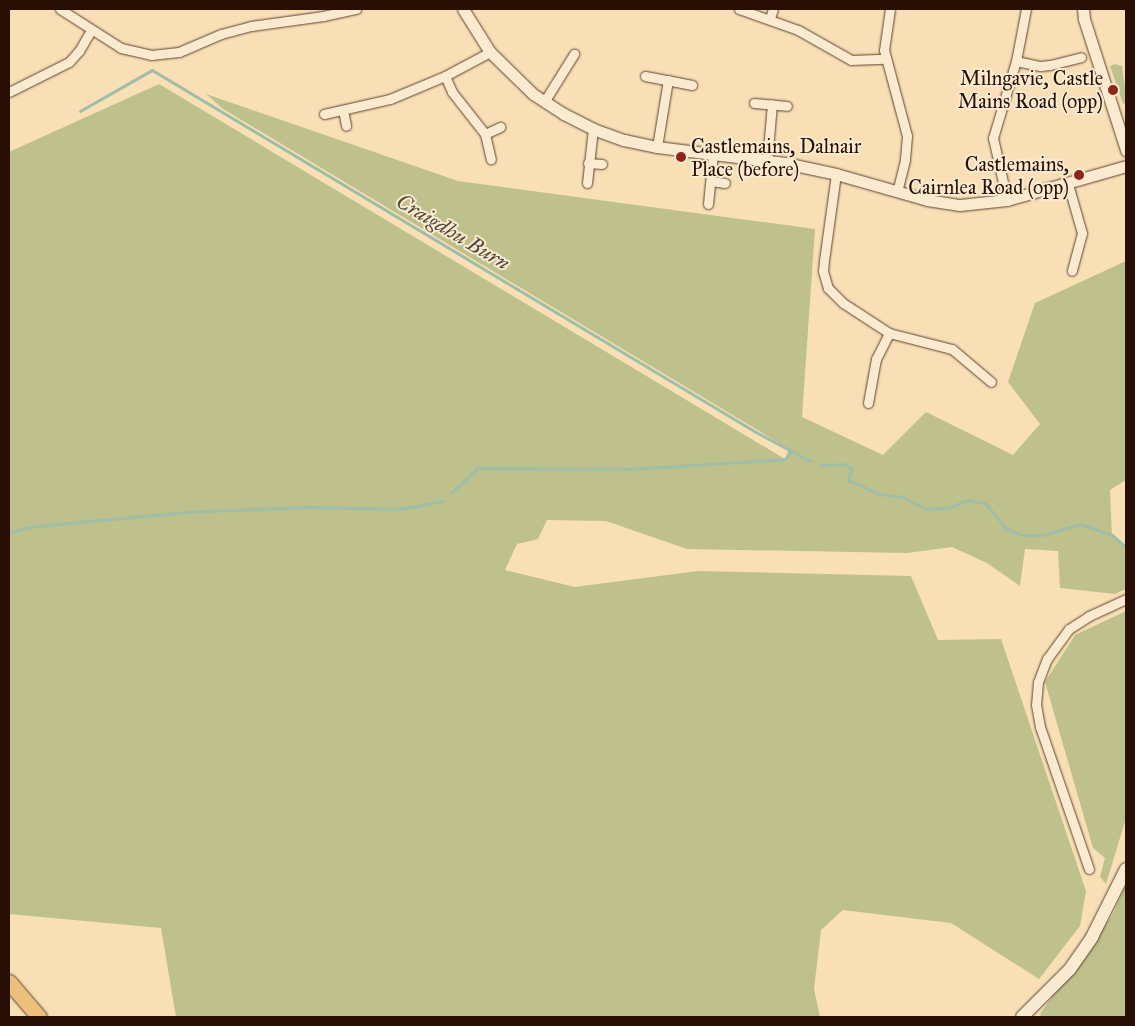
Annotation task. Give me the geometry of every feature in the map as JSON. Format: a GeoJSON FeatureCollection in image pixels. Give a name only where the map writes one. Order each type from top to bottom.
{"type":"FeatureCollection","features":[{"type":"Feature","properties":{"kind":"main road"},"geometry":{"type":"LineString","coordinates":[[1022,1017],[1070,969],[1092,937],[1126,869]]}},
{"type":"Feature","properties":{"kind":"main road"},"geometry":{"type":"LineString","coordinates":[[9,982],[38,1017]]}},
{"type":"Feature","properties":{"kind":"street"},"geometry":{"type":"LineString","coordinates":[[60,9],[91,30],[131,52],[161,55],[179,52],[220,34],[251,26],[323,16],[356,9]]}},
{"type":"Feature","properties":{"kind":"street"},"geometry":{"type":"LineString","coordinates":[[463,9],[490,52],[517,81],[544,102],[593,129],[624,140],[657,147],[767,161],[836,174],[897,192],[960,205],[984,204],[1007,200],[1126,166]]}},
{"type":"Feature","properties":{"kind":"street"},"geometry":{"type":"LineString","coordinates":[[739,9],[770,18],[806,34],[843,57],[860,60],[885,58]]}},
{"type":"Feature","properties":{"kind":"street"},"geometry":{"type":"LineString","coordinates":[[770,18],[773,9]]}},
{"type":"Feature","properties":{"kind":"street"},"geometry":{"type":"LineString","coordinates":[[890,9],[884,38],[885,58],[907,136],[905,160],[897,192]]}},
{"type":"Feature","properties":{"kind":"street"},"geometry":{"type":"LineString","coordinates":[[1007,200],[993,138],[1016,61],[1026,9]]}},
{"type":"Feature","properties":{"kind":"street"},"geometry":{"type":"LineString","coordinates":[[1083,9],[1087,28],[1126,150]]}},
{"type":"Feature","properties":{"kind":"street"},"geometry":{"type":"LineString","coordinates":[[9,92],[69,62],[80,51],[91,30]]}},
{"type":"Feature","properties":{"kind":"street"},"geometry":{"type":"LineString","coordinates":[[324,114],[390,99],[445,76],[490,52]]}},
{"type":"Feature","properties":{"kind":"street"},"geometry":{"type":"LineString","coordinates":[[544,102],[574,54]]}},
{"type":"Feature","properties":{"kind":"street"},"geometry":{"type":"LineString","coordinates":[[1016,61],[1040,66],[1081,57]]}},
{"type":"Feature","properties":{"kind":"street"},"geometry":{"type":"LineString","coordinates":[[445,76],[452,92],[485,134],[492,159]]}},
{"type":"Feature","properties":{"kind":"street"},"geometry":{"type":"LineString","coordinates":[[645,76],[692,85]]}},
{"type":"Feature","properties":{"kind":"street"},"geometry":{"type":"LineString","coordinates":[[657,147],[668,80]]}},
{"type":"Feature","properties":{"kind":"street"},"geometry":{"type":"LineString","coordinates":[[754,103],[787,106]]}},
{"type":"Feature","properties":{"kind":"street"},"geometry":{"type":"LineString","coordinates":[[767,161],[772,104]]}},
{"type":"Feature","properties":{"kind":"street"},"geometry":{"type":"LineString","coordinates":[[343,110],[346,126]]}},
{"type":"Feature","properties":{"kind":"street"},"geometry":{"type":"LineString","coordinates":[[485,134],[500,127]]}},
{"type":"Feature","properties":{"kind":"street"},"geometry":{"type":"LineString","coordinates":[[587,183],[593,129]]}},
{"type":"Feature","properties":{"kind":"street"},"geometry":{"type":"LineString","coordinates":[[708,204],[713,154]]}},
{"type":"Feature","properties":{"kind":"street"},"geometry":{"type":"LineString","coordinates":[[588,163],[602,164]]}},
{"type":"Feature","properties":{"kind":"street"},"geometry":{"type":"LineString","coordinates":[[836,174],[824,260],[824,280],[828,288],[843,303],[889,333],[952,349],[991,382]]}},
{"type":"Feature","properties":{"kind":"street"},"geometry":{"type":"LineString","coordinates":[[711,181],[724,183]]}},
{"type":"Feature","properties":{"kind":"street"},"geometry":{"type":"LineString","coordinates":[[1068,184],[1082,234],[1072,271]]}},
{"type":"Feature","properties":{"kind":"street"},"geometry":{"type":"LineString","coordinates":[[868,403],[876,360],[889,333]]}},
{"type":"Feature","properties":{"kind":"street"},"geometry":{"type":"LineString","coordinates":[[1090,869],[1047,753],[1036,705],[1038,682],[1047,659],[1069,629],[1109,606],[1126,599]]}},
{"type":"Feature","properties":{"kind":"green space"},"geometry":{"type":"Polygon","coordinates":[[[1115,64],[1122,66],[1126,95],[1126,102],[1123,104],[1110,66],[1115,64]]]}},
{"type":"Feature","properties":{"kind":"green space"},"geometry":{"type":"Polygon","coordinates":[[[159,84],[785,459],[789,449],[223,109],[206,94],[458,181],[815,229],[802,417],[883,455],[926,412],[1013,455],[1040,424],[1008,382],[1035,303],[1126,261],[1126,480],[1110,490],[1112,537],[1126,546],[1126,589],[1115,594],[1060,588],[1058,551],[1025,549],[1020,586],[987,563],[952,547],[907,553],[687,549],[606,521],[547,520],[538,539],[517,544],[505,570],[575,587],[698,571],[911,576],[938,640],[1001,639],[1086,891],[1080,926],[1039,979],[951,923],[843,910],[821,930],[814,989],[820,1017],[176,1017],[161,928],[9,914],[9,152],[159,84]]]}},
{"type":"Feature","properties":{"kind":"green space"},"geometry":{"type":"Polygon","coordinates":[[[1126,611],[1126,818],[1106,884],[1100,877],[1105,858],[1093,848],[1045,682],[1075,635],[1126,611]]]}},
{"type":"Feature","properties":{"kind":"green space"},"geometry":{"type":"Polygon","coordinates":[[[1126,884],[1126,1017],[1040,1017],[1041,1012],[1112,916],[1126,884]]]}},
{"type":"Feature","properties":{"kind":"waterway","name":"Craigdhu Burn"},"geometry":{"type":"LineString","coordinates":[[80,111],[152,70],[754,431],[810,461]]}},
{"type":"Feature","properties":{"kind":"waterway"},"geometry":{"type":"LineString","coordinates":[[452,492],[478,468],[632,469],[785,459],[791,451]]}},
{"type":"Feature","properties":{"kind":"waterway","name":"Craigdhu Burn"},"geometry":{"type":"LineString","coordinates":[[820,465],[844,464],[851,468],[848,480],[879,494],[902,497],[926,509],[948,508],[968,500],[985,503],[1006,528],[1021,535],[1042,535],[1080,524],[1112,535],[1126,547]]}},
{"type":"Feature","properties":{"kind":"waterway"},"geometry":{"type":"LineString","coordinates":[[9,532],[37,526],[186,512],[307,507],[400,509],[442,501]]}},
{"type":"Feature","properties":{"kind":"place","name":"Milngavie, Castle Mains Road (opp)"},"geometry":{"type":"Point","coordinates":[1113,90]}},
{"type":"Feature","properties":{"kind":"place","name":"Castlemains, Dalnair Place (before)"},"geometry":{"type":"Point","coordinates":[681,157]}},
{"type":"Feature","properties":{"kind":"place","name":"Castlemains, Cairnlea Road (opp)"},"geometry":{"type":"Point","coordinates":[1079,175]}}]}
